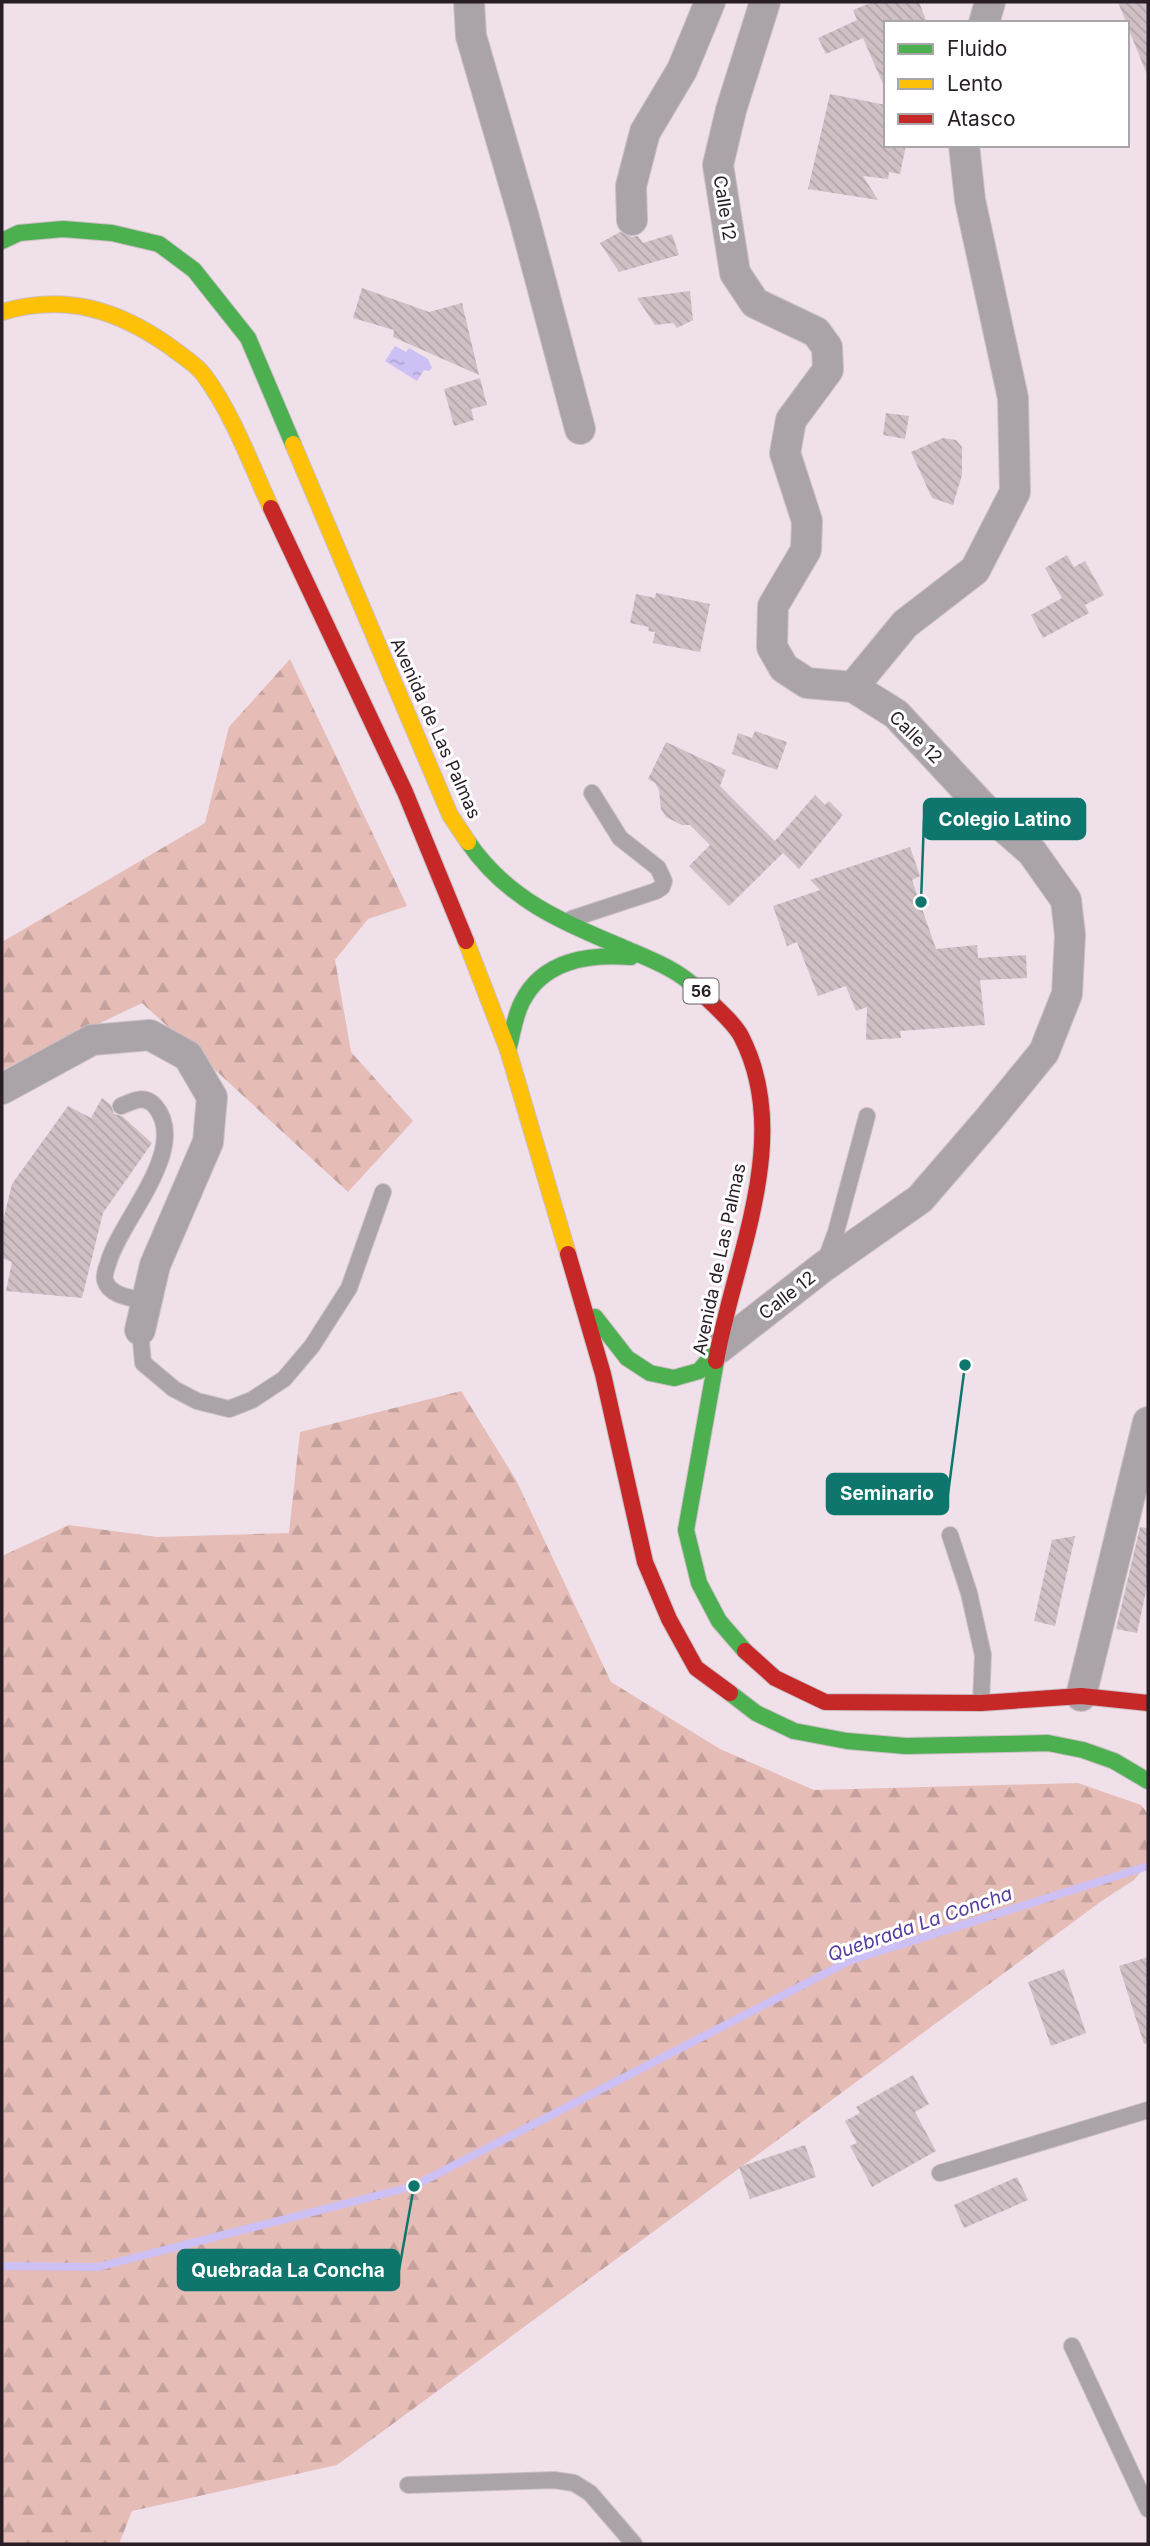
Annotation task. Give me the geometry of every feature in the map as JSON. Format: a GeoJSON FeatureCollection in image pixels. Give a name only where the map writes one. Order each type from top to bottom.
{"type":"FeatureCollection","features":[{"type":"Feature","properties":{"kind":"main road","name":"Avenida de Las Palmas"},"geometry":{"type":"LineString","coordinates":[[2,241],[19,233],[63,229],[112,233],[159,244],[194,270],[248,338],[450,815],[483,864],[506,887],[563,923],[653,960],[692,983],[740,1034],[759,1086],[763,1135],[758,1181],[718,1349],[686,1530],[699,1583],[719,1621],[750,1658],[775,1678],[825,1702],[981,1703],[1081,1696],[1148,1703]]}},
{"type":"Feature","properties":{"kind":"main road"},"geometry":{"type":"LineString","coordinates":[[2,312],[18,306],[53,303],[91,307],[130,321],[167,344],[202,371],[227,414],[405,792],[508,1050],[585,1304],[645,1562],[669,1619],[696,1668],[756,1713],[794,1731],[847,1741],[906,1746],[1048,1743],[1083,1750],[1114,1761],[1148,1781]]}},
{"type":"Feature","properties":{"kind":"main road"},"geometry":{"type":"LineString","coordinates":[[508,1050],[522,1001],[539,975],[573,959],[585,957],[609,954],[653,960]]}},
{"type":"Feature","properties":{"kind":"main road"},"geometry":{"type":"LineString","coordinates":[[585,1304],[627,1358],[650,1373],[674,1378],[699,1371],[718,1349]]}},
{"type":"Feature","properties":{"kind":"street"},"geometry":{"type":"LineString","coordinates":[[469,2],[471,36],[524,218],[580,429]]}},
{"type":"Feature","properties":{"kind":"street"},"geometry":{"type":"LineString","coordinates":[[632,220],[631,186],[645,132],[682,70],[710,2]]}},
{"type":"Feature","properties":{"kind":"street","name":"Calle 12"},"geometry":{"type":"LineString","coordinates":[[718,1349],[823,1267],[920,1199],[1044,1052],[1067,994],[1070,947],[1066,900],[1032,852],[993,818],[896,714],[852,687],[807,683],[784,668],[772,647],[773,606],[806,550],[807,521],[785,453],[791,420],[828,370],[827,347],[816,332],[755,303],[735,272],[718,165],[731,110],[765,2]]}},
{"type":"Feature","properties":{"kind":"street"},"geometry":{"type":"LineString","coordinates":[[985,21],[990,2]]}},
{"type":"Feature","properties":{"kind":"street"},"geometry":{"type":"LineString","coordinates":[[852,687],[905,624],[975,570],[1015,492],[1013,398],[970,200],[964,147]]}},
{"type":"Feature","properties":{"kind":"street"},"geometry":{"type":"LineString","coordinates":[[2,1089],[92,1040],[150,1035],[188,1056],[212,1097],[208,1142],[155,1265],[140,1330]]}},
{"type":"Feature","properties":{"kind":"street"},"geometry":{"type":"LineString","coordinates":[[1081,1696],[1147,1436]]}},
{"type":"Feature","properties":{"kind":"lane"},"geometry":{"type":"LineString","coordinates":[[563,923],[656,891],[662,887],[664,881],[658,869],[620,838],[592,793]]}},
{"type":"Feature","properties":{"kind":"lane"},"geometry":{"type":"LineString","coordinates":[[121,1106],[138,1098],[151,1102],[162,1114],[166,1130],[163,1151],[141,1202],[111,1252],[104,1278],[109,1289],[146,1301]]}},
{"type":"Feature","properties":{"kind":"lane"},"geometry":{"type":"LineString","coordinates":[[823,1267],[836,1232],[867,1116]]}},
{"type":"Feature","properties":{"kind":"lane"},"geometry":{"type":"LineString","coordinates":[[140,1330],[143,1363],[174,1390],[197,1401],[229,1409],[252,1400],[284,1379],[312,1346],[349,1289],[383,1192]]}},
{"type":"Feature","properties":{"kind":"lane"},"geometry":{"type":"LineString","coordinates":[[950,1535],[969,1593],[983,1654],[981,1703]]}},
{"type":"Feature","properties":{"kind":"lane"},"geometry":{"type":"LineString","coordinates":[[940,2173],[1148,2110]]}},
{"type":"Feature","properties":{"kind":"lane"},"geometry":{"type":"LineString","coordinates":[[1072,2346],[1148,2509]]}},
{"type":"Feature","properties":{"kind":"lane"},"geometry":{"type":"LineString","coordinates":[[408,2484],[554,2480],[574,2483],[590,2493],[634,2544]]}},
{"type":"Feature","properties":{"kind":"green space"},"geometry":{"type":"Polygon","coordinates":[[[290,659],[407,906],[368,919],[335,960],[351,1052],[413,1121],[348,1192],[142,1003],[2,1070],[2,942],[205,823],[229,727],[290,659]]]}},
{"type":"Feature","properties":{"kind":"green space"},"geometry":{"type":"Polygon","coordinates":[[[461,1391],[516,1480],[611,1682],[720,1749],[814,1790],[1078,1783],[1141,1805],[1148,1814],[1148,1863],[1134,1880],[1103,1900],[337,2465],[132,2511],[119,2544],[2,2544],[2,1556],[69,1525],[157,1537],[289,1533],[300,1432],[461,1391]]]}},
{"type":"Feature","properties":{"kind":"water"},"geometry":{"type":"Polygon","coordinates":[[[395,346],[406,352],[409,348],[428,359],[432,368],[429,371],[424,370],[417,381],[385,361],[395,346]]]}},
{"type":"Feature","properties":{"kind":"building"},"geometry":{"type":"Polygon","coordinates":[[[873,2],[919,2],[926,21],[884,21],[884,86],[863,38],[826,54],[818,38],[857,20],[853,10],[873,2]]]}},
{"type":"Feature","properties":{"kind":"building"},"geometry":{"type":"Polygon","coordinates":[[[1118,2],[1148,2],[1148,75],[1129,30],[1129,21],[1126,21],[1118,2]]]}},
{"type":"Feature","properties":{"kind":"building"},"geometry":{"type":"Polygon","coordinates":[[[830,94],[884,105],[884,147],[906,147],[900,174],[889,172],[888,179],[863,176],[878,200],[808,189],[830,94]]]}},
{"type":"Feature","properties":{"kind":"building"},"geometry":{"type":"Polygon","coordinates":[[[620,232],[632,237],[638,236],[643,243],[672,234],[679,255],[619,272],[600,243],[620,232]]]}},
{"type":"Feature","properties":{"kind":"building"},"geometry":{"type":"Polygon","coordinates":[[[362,288],[429,312],[462,303],[479,375],[393,337],[394,330],[353,318],[362,288]]]}},
{"type":"Feature","properties":{"kind":"building"},"geometry":{"type":"Polygon","coordinates":[[[690,291],[693,320],[677,328],[673,323],[655,325],[637,298],[690,291]]]}},
{"type":"Feature","properties":{"kind":"building"},"geometry":{"type":"Polygon","coordinates":[[[480,378],[487,405],[471,409],[474,420],[454,426],[444,389],[480,378]]]}},
{"type":"Feature","properties":{"kind":"building"},"geometry":{"type":"Polygon","coordinates":[[[886,413],[909,416],[905,439],[883,435],[886,413]]]}},
{"type":"Feature","properties":{"kind":"building"},"geometry":{"type":"Polygon","coordinates":[[[943,438],[956,440],[962,447],[962,475],[953,505],[932,498],[911,452],[943,438]]]}},
{"type":"Feature","properties":{"kind":"building"},"geometry":{"type":"Polygon","coordinates":[[[1067,555],[1074,567],[1085,561],[1104,595],[1085,605],[1089,613],[1043,638],[1031,615],[1062,598],[1045,568],[1067,555]]]}},
{"type":"Feature","properties":{"kind":"building"},"geometry":{"type":"Polygon","coordinates":[[[656,593],[710,604],[700,652],[653,643],[655,632],[648,631],[649,627],[630,623],[636,594],[655,598],[656,593]]]}},
{"type":"Feature","properties":{"kind":"building"},"geometry":{"type":"Polygon","coordinates":[[[755,731],[787,742],[777,770],[732,754],[738,733],[752,738],[755,731]]]}},
{"type":"Feature","properties":{"kind":"building"},"geometry":{"type":"Polygon","coordinates":[[[666,742],[726,770],[720,786],[775,841],[815,795],[825,805],[829,801],[843,815],[799,869],[783,853],[729,906],[689,866],[710,845],[690,825],[682,825],[666,817],[661,809],[659,790],[655,783],[648,779],[666,742]]]}},
{"type":"Feature","properties":{"kind":"building"},"geometry":{"type":"Polygon","coordinates":[[[910,847],[920,876],[912,880],[936,949],[977,945],[978,958],[1026,955],[1027,978],[980,980],[985,1025],[900,1031],[901,1038],[866,1040],[867,1007],[856,1011],[846,986],[818,996],[797,942],[787,946],[773,906],[820,890],[810,880],[910,847]]]}},
{"type":"Feature","properties":{"kind":"building"},"geometry":{"type":"Polygon","coordinates":[[[102,1098],[111,1105],[114,1114],[122,1116],[152,1143],[103,1213],[82,1298],[6,1291],[12,1262],[2,1258],[2,1225],[12,1184],[68,1106],[91,1118],[102,1098]]]}},
{"type":"Feature","properties":{"kind":"building"},"geometry":{"type":"Polygon","coordinates":[[[1140,1527],[1148,1528],[1148,1582],[1137,1633],[1116,1629],[1140,1527]]]}},
{"type":"Feature","properties":{"kind":"building"},"geometry":{"type":"Polygon","coordinates":[[[1075,1536],[1055,1626],[1034,1621],[1052,1540],[1075,1536]]]}},
{"type":"Feature","properties":{"kind":"building"},"geometry":{"type":"Polygon","coordinates":[[[1148,1957],[1148,2043],[1144,2044],[1119,1966],[1148,1957]]]}},
{"type":"Feature","properties":{"kind":"building"},"geometry":{"type":"Polygon","coordinates":[[[1064,1969],[1086,2033],[1051,2046],[1028,1982],[1064,1969]]]}},
{"type":"Feature","properties":{"kind":"building"},"geometry":{"type":"Polygon","coordinates":[[[913,2075],[929,2104],[915,2112],[936,2151],[872,2187],[850,2146],[857,2143],[845,2121],[860,2113],[856,2107],[913,2075]]]}},
{"type":"Feature","properties":{"kind":"building"},"geometry":{"type":"Polygon","coordinates":[[[805,2145],[816,2177],[750,2199],[739,2167],[805,2145]]]}},
{"type":"Feature","properties":{"kind":"building"},"geometry":{"type":"Polygon","coordinates":[[[1017,2177],[1028,2200],[964,2228],[954,2205],[1017,2177]]]}},
{"type":"Feature","properties":{"kind":"waterway","name":"Quebrada La Concha"},"geometry":{"type":"LineString","coordinates":[[2,2266],[98,2267],[414,2186],[849,1961],[1148,1866]]}},
{"type":"Feature","properties":{"kind":"traffic: fast"},"geometry":{"type":"LineString","coordinates":[[2,241],[19,233],[63,229],[112,233],[159,244],[194,270],[248,338],[293,444]]}},
{"type":"Feature","properties":{"kind":"traffic: fast"},"geometry":{"type":"LineString","coordinates":[[468,842],[500,879],[536,906],[556,918],[662,965],[697,989]]}},
{"type":"Feature","properties":{"kind":"traffic: fast"},"geometry":{"type":"LineString","coordinates":[[508,1050],[519,1008],[531,988],[542,977],[554,969],[583,959],[631,957]]}},
{"type":"Feature","properties":{"kind":"traffic: fast"},"geometry":{"type":"LineString","coordinates":[[595,1317],[627,1358],[650,1373],[674,1378],[699,1371],[718,1349]]}},
{"type":"Feature","properties":{"kind":"traffic: fast"},"geometry":{"type":"LineString","coordinates":[[716,1361],[686,1530],[699,1583],[719,1621],[745,1651]]}},
{"type":"Feature","properties":{"kind":"traffic: fast"},"geometry":{"type":"LineString","coordinates":[[730,1693],[756,1713],[794,1731],[847,1741],[906,1746],[1048,1743],[1083,1750],[1114,1761],[1148,1781]]}},
{"type":"Feature","properties":{"kind":"traffic: slow"},"geometry":{"type":"LineString","coordinates":[[2,312],[48,304],[91,309],[132,324],[172,348],[197,367],[214,390],[233,423],[271,508]]}},
{"type":"Feature","properties":{"kind":"traffic: slow"},"geometry":{"type":"LineString","coordinates":[[293,444],[450,815],[468,842]]}},
{"type":"Feature","properties":{"kind":"traffic: slow"},"geometry":{"type":"LineString","coordinates":[[466,941],[508,1050],[568,1254]]}},
{"type":"Feature","properties":{"kind":"traffic: jam"},"geometry":{"type":"LineString","coordinates":[[271,508],[405,792],[466,941]]}},
{"type":"Feature","properties":{"kind":"traffic: jam"},"geometry":{"type":"LineString","coordinates":[[697,989],[741,1036],[756,1075],[762,1115],[761,1156],[755,1198],[716,1361]]}},
{"type":"Feature","properties":{"kind":"traffic: jam"},"geometry":{"type":"LineString","coordinates":[[568,1254],[603,1374],[645,1562],[669,1619],[696,1668],[730,1693]]}},
{"type":"Feature","properties":{"kind":"traffic: jam"},"geometry":{"type":"LineString","coordinates":[[745,1651],[775,1678],[825,1702],[981,1703],[1081,1696],[1148,1703]]}},
{"type":"Feature","properties":{"kind":"place","name":"Colegio Latino"},"geometry":{"type":"Point","coordinates":[921,902]}},
{"type":"Feature","properties":{"kind":"place","name":"Seminario"},"geometry":{"type":"Point","coordinates":[965,1365]}},
{"type":"Feature","properties":{"kind":"place","name":"Quebrada La Concha"},"geometry":{"type":"Point","coordinates":[414,2186]}}]}
